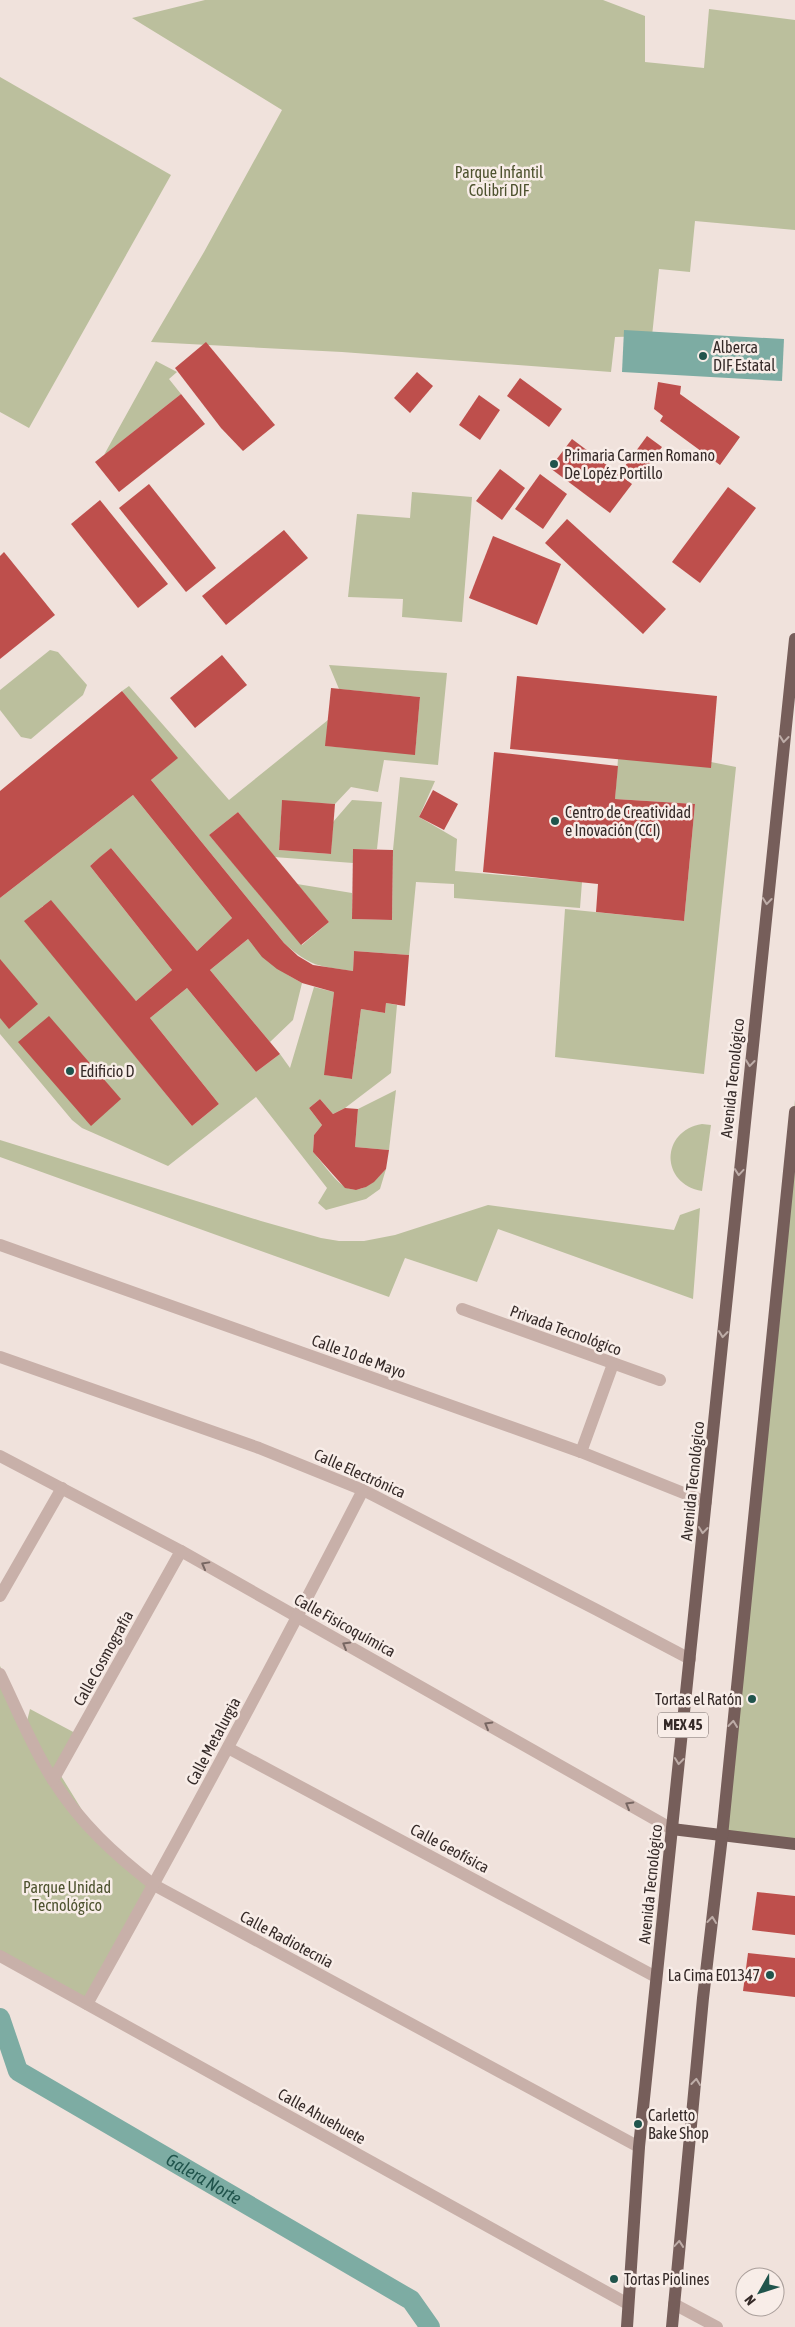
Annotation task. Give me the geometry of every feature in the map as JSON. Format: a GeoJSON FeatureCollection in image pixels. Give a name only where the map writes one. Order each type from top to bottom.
{"type":"FeatureCollection","features":[{"type":"Feature","properties":{"kind":"main road","name":"Avenida Tecnológico"},"geometry":{"type":"LineString","coordinates":[[627,2327],[639,2147],[690,1660],[743,1123],[795,639]]}},
{"type":"Feature","properties":{"kind":"main road","name":"MEX 45"},"geometry":{"type":"LineString","coordinates":[[672,2327],[703,1998],[722,1836],[795,1112]]}},
{"type":"Feature","properties":{"kind":"main road"},"geometry":{"type":"LineString","coordinates":[[672,1829],[795,1844]]}},
{"type":"Feature","properties":{"kind":"street","name":"Calle 10 de Mayo"},"geometry":{"type":"LineString","coordinates":[[0,1245],[581,1452],[706,1502]]}},
{"type":"Feature","properties":{"kind":"street","name":"Privada Tecnológico"},"geometry":{"type":"LineString","coordinates":[[462,1309],[660,1380]]}},
{"type":"Feature","properties":{"kind":"street","name":"Calle Electrónica"},"geometry":{"type":"LineString","coordinates":[[0,1356],[259,1448],[363,1490],[690,1660]]}},
{"type":"Feature","properties":{"kind":"street"},"geometry":{"type":"LineString","coordinates":[[581,1452],[613,1364]]}},
{"type":"Feature","properties":{"kind":"street","name":"Calle Fisicoquímica"},"geometry":{"type":"LineString","coordinates":[[0,1456],[181,1551],[672,1829]]}},
{"type":"Feature","properties":{"kind":"street"},"geometry":{"type":"LineString","coordinates":[[0,1596],[62,1488]]}},
{"type":"Feature","properties":{"kind":"street","name":"Calle Metalurgia"},"geometry":{"type":"LineString","coordinates":[[87,2004],[228,1748],[363,1490]]}},
{"type":"Feature","properties":{"kind":"street","name":"Calle Cosmografía"},"geometry":{"type":"LineString","coordinates":[[53,1780],[181,1551]]}},
{"type":"Feature","properties":{"kind":"street","name":"Calle Radiotecnia"},"geometry":{"type":"LineString","coordinates":[[0,1674],[53,1780],[90,1828],[114,1855],[154,1885],[639,2147]]}},
{"type":"Feature","properties":{"kind":"street","name":"Calle Geofísica"},"geometry":{"type":"LineString","coordinates":[[228,1748],[656,1977]]}},
{"type":"Feature","properties":{"kind":"street","name":"Calle Ahuehuete"},"geometry":{"type":"LineString","coordinates":[[0,1956],[628,2304]]}},
{"type":"Feature","properties":{"kind":"street"},"geometry":{"type":"LineString","coordinates":[[674,2304],[718,2327]]}},
{"type":"Feature","properties":{"kind":"green space","name":"Parque Infantil Colibrí DIF"},"geometry":{"type":"Polygon","coordinates":[[[205,0],[603,0],[645,16],[645,62],[704,68],[709,9],[795,20],[795,230],[695,221],[690,272],[659,269],[652,336],[615,337],[611,372],[342,352],[151,342],[204,252],[282,110],[132,18],[205,0]]]}},
{"type":"Feature","properties":{"kind":"green space"},"geometry":{"type":"Polygon","coordinates":[[[0,77],[171,175],[29,428],[0,412],[0,77]]]}},
{"type":"Feature","properties":{"kind":"green space"},"geometry":{"type":"Polygon","coordinates":[[[156,361],[177,372],[169,379],[181,394],[104,455],[156,361]]]}},
{"type":"Feature","properties":{"kind":"green space"},"geometry":{"type":"Polygon","coordinates":[[[412,492],[472,497],[462,622],[402,617],[403,599],[348,597],[357,514],[410,518],[412,492]]]}},
{"type":"Feature","properties":{"kind":"green space"},"geometry":{"type":"Polygon","coordinates":[[[50,650],[58,652],[87,685],[83,695],[31,739],[21,737],[0,710],[0,690],[50,650]]]}},
{"type":"Feature","properties":{"kind":"green space"},"geometry":{"type":"Polygon","coordinates":[[[329,665],[447,673],[438,765],[384,760],[378,792],[351,787],[335,804],[282,801],[279,850],[331,854],[333,822],[352,800],[382,802],[377,849],[354,849],[353,863],[274,857],[238,812],[209,835],[302,945],[329,922],[297,884],[352,893],[352,919],[392,920],[393,850],[400,777],[435,781],[419,817],[457,839],[455,871],[582,882],[580,908],[454,898],[454,884],[416,882],[409,955],[354,951],[353,971],[331,968],[308,961],[284,943],[151,780],[177,758],[122,691],[129,686],[229,800],[328,720],[326,746],[415,754],[420,697],[339,689],[329,665]]]}},
{"type":"Feature","properties":{"kind":"green space"},"geometry":{"type":"Polygon","coordinates":[[[618,759],[711,762],[736,767],[704,1074],[555,1057],[565,909],[684,921],[695,804],[615,799],[618,759]]]}},
{"type":"Feature","properties":{"kind":"green space"},"geometry":{"type":"Polygon","coordinates":[[[133,795],[232,918],[197,951],[111,848],[90,866],[172,970],[136,1001],[43,906],[25,921],[192,1126],[219,1104],[150,1018],[187,988],[256,1072],[280,1054],[290,1068],[314,987],[334,992],[325,1075],[352,1079],[361,1009],[385,1013],[386,1003],[397,1005],[391,1073],[345,1108],[333,1114],[320,1099],[309,1108],[322,1125],[314,1135],[313,1152],[338,1181],[354,1190],[363,1188],[374,1181],[386,1169],[380,1189],[366,1199],[326,1210],[318,1203],[327,1188],[256,1097],[168,1166],[82,1128],[72,1120],[0,1034],[0,898],[133,795]]]}},
{"type":"Feature","properties":{"kind":"green space"},"geometry":{"type":"Polygon","coordinates":[[[248,939],[272,964],[302,983],[293,1020],[270,1042],[210,970],[248,939]]]}},
{"type":"Feature","properties":{"kind":"green space"},"geometry":{"type":"Polygon","coordinates":[[[396,1090],[389,1150],[355,1147],[358,1109],[396,1090]]]}},
{"type":"Feature","properties":{"kind":"green space"},"geometry":{"type":"Polygon","coordinates":[[[795,1100],[795,1844],[722,1836],[795,1100]]]}},
{"type":"Feature","properties":{"kind":"green space"},"geometry":{"type":"Polygon","coordinates":[[[702,1124],[711,1125],[702,1191],[688,1186],[678,1179],[672,1169],[670,1158],[672,1146],[678,1136],[688,1129],[702,1124]]]}},
{"type":"Feature","properties":{"kind":"green space"},"geometry":{"type":"Polygon","coordinates":[[[0,1140],[261,1221],[321,1238],[339,1241],[364,1241],[395,1235],[488,1205],[674,1230],[680,1215],[700,1208],[693,1299],[498,1229],[477,1282],[405,1258],[389,1297],[0,1157],[0,1140]]]}},
{"type":"Feature","properties":{"kind":"green space","name":"Parque Unidad Tecnológico"},"geometry":{"type":"Polygon","coordinates":[[[0,1666],[27,1721],[30,1709],[77,1734],[58,1771],[90,1823],[152,1886],[85,1997],[0,1952],[0,1666]]]}},
{"type":"Feature","properties":{"kind":"water","name":"Alberca DIF Estatal"},"geometry":{"type":"Polygon","coordinates":[[[624,330],[784,339],[782,381],[622,372],[624,330]]]}},
{"type":"Feature","properties":{"kind":"building"},"geometry":{"type":"Polygon","coordinates":[[[206,342],[275,425],[243,451],[221,428],[175,368],[206,342]]]}},
{"type":"Feature","properties":{"kind":"building"},"geometry":{"type":"Polygon","coordinates":[[[417,372],[433,386],[410,413],[394,398],[417,372]]]}},
{"type":"Feature","properties":{"kind":"building"},"geometry":{"type":"Polygon","coordinates":[[[520,378],[562,409],[549,427],[507,396],[520,378]]]}},
{"type":"Feature","properties":{"kind":"building"},"geometry":{"type":"Polygon","coordinates":[[[658,382],[681,386],[680,394],[740,437],[720,465],[660,421],[663,416],[654,409],[658,382]]]}},
{"type":"Feature","properties":{"kind":"building"},"geometry":{"type":"Polygon","coordinates":[[[181,394],[205,424],[119,492],[95,462],[181,394]]]}},
{"type":"Feature","properties":{"kind":"building"},"geometry":{"type":"Polygon","coordinates":[[[479,395],[500,410],[480,440],[459,425],[479,395]]]}},
{"type":"Feature","properties":{"kind":"building"},"geometry":{"type":"Polygon","coordinates":[[[647,436],[662,447],[640,476],[625,466],[647,436]]]}},
{"type":"Feature","properties":{"kind":"building"},"geometry":{"type":"Polygon","coordinates":[[[572,439],[632,484],[610,513],[550,468],[572,439]]]}},
{"type":"Feature","properties":{"kind":"building"},"geometry":{"type":"Polygon","coordinates":[[[500,469],[525,488],[502,520],[476,501],[500,469]]]}},
{"type":"Feature","properties":{"kind":"building"},"geometry":{"type":"Polygon","coordinates":[[[540,474],[567,494],[543,529],[515,509],[540,474]]]}},
{"type":"Feature","properties":{"kind":"building"},"geometry":{"type":"Polygon","coordinates":[[[149,484],[216,568],[186,592],[119,508],[149,484]]]}},
{"type":"Feature","properties":{"kind":"building"},"geometry":{"type":"Polygon","coordinates":[[[728,487],[756,508],[700,583],[672,562],[728,487]]]}},
{"type":"Feature","properties":{"kind":"building"},"geometry":{"type":"Polygon","coordinates":[[[100,500],[168,584],[138,608],[71,524],[100,500]]]}},
{"type":"Feature","properties":{"kind":"building"},"geometry":{"type":"Polygon","coordinates":[[[567,519],[666,609],[643,634],[545,543],[567,519]]]}},
{"type":"Feature","properties":{"kind":"building"},"geometry":{"type":"Polygon","coordinates":[[[284,530],[308,558],[226,625],[202,596],[284,530]]]}},
{"type":"Feature","properties":{"kind":"building"},"geometry":{"type":"Polygon","coordinates":[[[493,536],[561,564],[537,625],[469,598],[493,536]]]}},
{"type":"Feature","properties":{"kind":"building"},"geometry":{"type":"Polygon","coordinates":[[[4,552],[55,615],[0,659],[0,556],[4,552]]]}},
{"type":"Feature","properties":{"kind":"building"},"geometry":{"type":"Polygon","coordinates":[[[222,655],[247,685],[195,728],[170,698],[222,655]]]}},
{"type":"Feature","properties":{"kind":"building","name":"Centro de Creatividad e Inovación (CCI)"},"geometry":{"type":"Polygon","coordinates":[[[517,676],[717,696],[711,768],[510,749],[517,676]]]}},
{"type":"Feature","properties":{"kind":"building"},"geometry":{"type":"Polygon","coordinates":[[[331,688],[420,697],[415,755],[325,746],[331,688]]]}},
{"type":"Feature","properties":{"kind":"building"},"geometry":{"type":"Polygon","coordinates":[[[122,691],[178,758],[151,780],[284,943],[298,956],[313,965],[353,971],[354,951],[409,955],[405,1006],[386,1003],[385,1013],[361,1009],[352,1079],[324,1075],[334,992],[302,983],[277,969],[262,957],[248,939],[210,970],[280,1054],[256,1072],[187,988],[150,1018],[219,1104],[192,1126],[24,921],[51,900],[136,1001],[172,970],[90,866],[100,857],[111,848],[197,951],[232,918],[133,795],[0,898],[0,791],[122,691]]]}},
{"type":"Feature","properties":{"kind":"building"},"geometry":{"type":"Polygon","coordinates":[[[494,752],[618,766],[615,799],[695,804],[684,921],[596,912],[598,884],[483,872],[494,752]]]}},
{"type":"Feature","properties":{"kind":"building"},"geometry":{"type":"Polygon","coordinates":[[[433,790],[458,804],[444,830],[419,817],[433,790]]]}},
{"type":"Feature","properties":{"kind":"building"},"geometry":{"type":"Polygon","coordinates":[[[282,800],[335,804],[331,854],[279,850],[282,800]]]}},
{"type":"Feature","properties":{"kind":"building"},"geometry":{"type":"Polygon","coordinates":[[[238,812],[329,922],[301,945],[209,835],[238,812]]]}},
{"type":"Feature","properties":{"kind":"building"},"geometry":{"type":"Polygon","coordinates":[[[353,849],[393,850],[392,920],[352,919],[353,849]]]}},
{"type":"Feature","properties":{"kind":"building"},"geometry":{"type":"Polygon","coordinates":[[[0,959],[38,1004],[9,1029],[0,1018],[0,959]]]}},
{"type":"Feature","properties":{"kind":"building","name":"Edificio D"},"geometry":{"type":"Polygon","coordinates":[[[49,1016],[121,1099],[91,1126],[18,1042],[49,1016]]]}},
{"type":"Feature","properties":{"kind":"building"},"geometry":{"type":"Polygon","coordinates":[[[320,1099],[333,1114],[345,1108],[358,1109],[355,1147],[389,1150],[386,1169],[374,1182],[366,1187],[356,1190],[345,1188],[313,1152],[314,1135],[322,1125],[309,1108],[320,1099]]]}},
{"type":"Feature","properties":{"kind":"building","name":"La Cima E01347"},"geometry":{"type":"Polygon","coordinates":[[[757,1892],[795,1896],[795,1935],[752,1930],[757,1892]]]}},
{"type":"Feature","properties":{"kind":"building","name":"La Cima E01347"},"geometry":{"type":"Polygon","coordinates":[[[748,1953],[795,1958],[795,1997],[743,1991],[748,1953]]]}},
{"type":"Feature","properties":{"kind":"waterway","name":"Galera Norte"},"geometry":{"type":"LineString","coordinates":[[0,2018],[18,2071],[411,2300],[430,2327]]}},
{"type":"Feature","properties":{"kind":"place","name":"Alberca DIF Estatal"},"geometry":{"type":"Point","coordinates":[703,356]}},
{"type":"Feature","properties":{"kind":"place","name":"Primaria Carmen Romano De Lopéz Portillo"},"geometry":{"type":"Point","coordinates":[554,464]}},
{"type":"Feature","properties":{"kind":"place","name":"Centro de Creatividad e Inovación (CCI)"},"geometry":{"type":"Point","coordinates":[555,821]}},
{"type":"Feature","properties":{"kind":"place","name":"Edificio D"},"geometry":{"type":"Point","coordinates":[70,1071]}},
{"type":"Feature","properties":{"kind":"place","name":"Tortas el Ratón"},"geometry":{"type":"Point","coordinates":[752,1699]}},
{"type":"Feature","properties":{"kind":"place","name":"La Cima E01347"},"geometry":{"type":"Point","coordinates":[770,1975]}},
{"type":"Feature","properties":{"kind":"place","name":"Carletto Bake Shop"},"geometry":{"type":"Point","coordinates":[638,2124]}},
{"type":"Feature","properties":{"kind":"place","name":"Tortas Piolines"},"geometry":{"type":"Point","coordinates":[614,2279]}}]}
